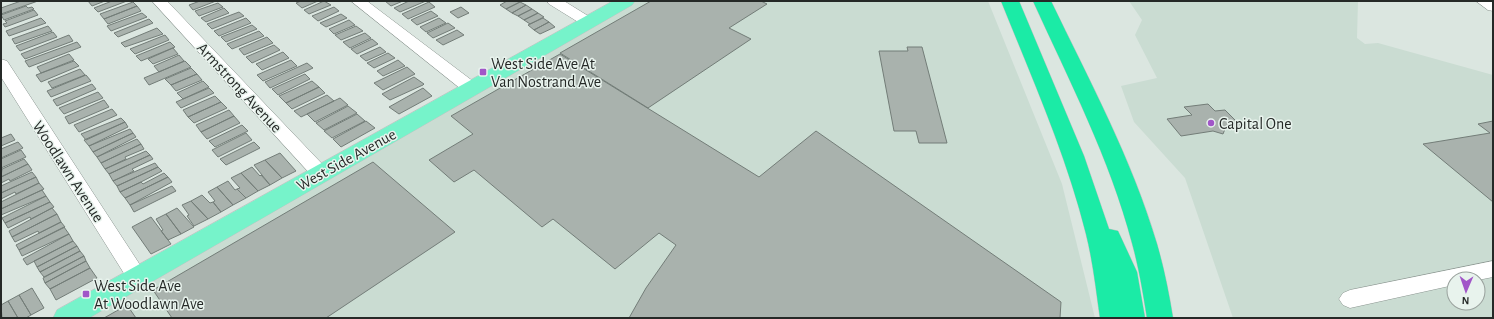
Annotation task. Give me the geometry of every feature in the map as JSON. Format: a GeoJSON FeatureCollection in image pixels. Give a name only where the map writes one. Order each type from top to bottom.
{"type":"FeatureCollection","features":[{"type":"Feature","properties":{"kind":"highway"},"geometry":{"type":"LineString","coordinates":[[1010,1],[1068,142],[1087,194],[1104,256],[1113,318]]}},
{"type":"Feature","properties":{"kind":"highway"},"geometry":{"type":"LineString","coordinates":[[1042,1],[1123,180],[1141,231],[1151,268],[1160,318]]}},
{"type":"Feature","properties":{"kind":"highway"},"geometry":{"type":"LineString","coordinates":[[1087,194],[1124,272],[1132,318]]}},
{"type":"Feature","properties":{"kind":"main road","name":"West Side Avenue"},"geometry":{"type":"LineString","coordinates":[[66,318],[626,1]]}},
{"type":"Feature","properties":{"kind":"street","name":"Armstrong Avenue"},"geometry":{"type":"LineString","coordinates":[[159,1],[320,173]]}},
{"type":"Feature","properties":{"kind":"street"},"geometry":{"type":"LineString","coordinates":[[358,1],[472,88]]}},
{"type":"Feature","properties":{"kind":"street"},"geometry":{"type":"LineString","coordinates":[[554,1],[588,22]]}},
{"type":"Feature","properties":{"kind":"street"},"geometry":{"type":"LineString","coordinates":[[1484,1],[1493,7]]}},
{"type":"Feature","properties":{"kind":"street","name":"Woodlawn Avenue"},"geometry":{"type":"LineString","coordinates":[[1,64],[137,278]]}},
{"type":"Feature","properties":{"kind":"street"},"geometry":{"type":"LineString","coordinates":[[1350,299],[1493,269]]}},
{"type":"Feature","properties":{"kind":"shaded area"},"geometry":{"type":"Polygon","coordinates":[[[635,1],[988,1],[1062,184],[1095,318],[79,318],[635,1]]]}},
{"type":"Feature","properties":{"kind":"shaded area"},"geometry":{"type":"Polygon","coordinates":[[[1129,1],[1358,1],[1357,38],[1365,44],[1378,43],[1493,75],[1493,318],[1233,318],[1185,178],[1134,122],[1121,86],[1157,78],[1135,35],[1142,20],[1129,1]]]}},
{"type":"Feature","properties":{"kind":"building"},"geometry":{"type":"Polygon","coordinates":[[[21,1],[38,1],[1,14],[1,8],[21,1]]]}},
{"type":"Feature","properties":{"kind":"building"},"geometry":{"type":"Polygon","coordinates":[[[88,1],[105,1],[92,6],[88,1]]]}},
{"type":"Feature","properties":{"kind":"building"},"geometry":{"type":"Polygon","coordinates":[[[112,1],[127,1],[98,12],[94,8],[112,1]]]}},
{"type":"Feature","properties":{"kind":"building"},"geometry":{"type":"Polygon","coordinates":[[[200,1],[216,1],[193,10],[189,5],[200,1]]]}},
{"type":"Feature","properties":{"kind":"building"},"geometry":{"type":"Polygon","coordinates":[[[301,1],[318,1],[302,8],[296,3],[301,1]]]}},
{"type":"Feature","properties":{"kind":"building"},"geometry":{"type":"Polygon","coordinates":[[[324,1],[331,5],[309,14],[304,10],[324,1]]]}},
{"type":"Feature","properties":{"kind":"building"},"geometry":{"type":"Polygon","coordinates":[[[385,1],[403,1],[391,6],[385,1]]]}},
{"type":"Feature","properties":{"kind":"building"},"geometry":{"type":"Polygon","coordinates":[[[409,1],[426,1],[400,12],[394,8],[409,1]]]}},
{"type":"Feature","properties":{"kind":"building"},"geometry":{"type":"Polygon","coordinates":[[[507,1],[520,2],[506,9],[500,5],[507,1]]]}},
{"type":"Feature","properties":{"kind":"building"},"geometry":{"type":"Polygon","coordinates":[[[651,1],[761,1],[767,4],[729,28],[751,39],[648,108],[560,53],[651,1]]]}},
{"type":"Feature","properties":{"kind":"building"},"geometry":{"type":"Polygon","coordinates":[[[133,2],[137,6],[104,19],[100,14],[133,2]]]}},
{"type":"Feature","properties":{"kind":"building"},"geometry":{"type":"Polygon","coordinates":[[[429,2],[435,7],[408,19],[402,14],[429,2]]]}},
{"type":"Feature","properties":{"kind":"building"},"geometry":{"type":"Polygon","coordinates":[[[520,2],[526,5],[512,13],[506,9],[520,2]]]}},
{"type":"Feature","properties":{"kind":"building"},"geometry":{"type":"Polygon","coordinates":[[[218,3],[223,7],[199,16],[195,11],[218,3]]]}},
{"type":"Feature","properties":{"kind":"building"},"geometry":{"type":"Polygon","coordinates":[[[526,5],[532,9],[518,16],[512,13],[526,5]]]}},
{"type":"Feature","properties":{"kind":"building"},"geometry":{"type":"Polygon","coordinates":[[[26,6],[34,9],[4,20],[1,15],[26,6]]]}},
{"type":"Feature","properties":{"kind":"building"},"geometry":{"type":"Polygon","coordinates":[[[137,6],[141,11],[108,24],[104,19],[137,6]]]}},
{"type":"Feature","properties":{"kind":"building"},"geometry":{"type":"Polygon","coordinates":[[[334,7],[339,11],[318,21],[312,16],[334,7]]]}},
{"type":"Feature","properties":{"kind":"building"},"geometry":{"type":"Polygon","coordinates":[[[461,7],[469,13],[458,18],[450,12],[461,7]]]}},
{"type":"Feature","properties":{"kind":"building"},"geometry":{"type":"Polygon","coordinates":[[[224,8],[229,13],[206,22],[201,18],[224,8]]]}},
{"type":"Feature","properties":{"kind":"building"},"geometry":{"type":"Polygon","coordinates":[[[532,9],[538,13],[524,20],[518,16],[532,9]]]}},
{"type":"Feature","properties":{"kind":"building"},"geometry":{"type":"Polygon","coordinates":[[[34,10],[38,15],[5,27],[3,24],[7,23],[5,21],[34,10]]]}},
{"type":"Feature","properties":{"kind":"building"},"geometry":{"type":"Polygon","coordinates":[[[431,11],[438,16],[417,25],[411,20],[431,11]]]}},
{"type":"Feature","properties":{"kind":"building"},"geometry":{"type":"Polygon","coordinates":[[[239,12],[244,16],[212,29],[207,24],[239,12]]]}},
{"type":"Feature","properties":{"kind":"building"},"geometry":{"type":"Polygon","coordinates":[[[142,13],[147,17],[111,31],[107,26],[142,13]]]}},
{"type":"Feature","properties":{"kind":"building"},"geometry":{"type":"Polygon","coordinates":[[[538,13],[544,17],[530,24],[524,20],[538,13]]]}},
{"type":"Feature","properties":{"kind":"building"},"geometry":{"type":"Polygon","coordinates":[[[341,14],[347,18],[326,27],[320,23],[341,14]]]}},
{"type":"Feature","properties":{"kind":"building"},"geometry":{"type":"Polygon","coordinates":[[[41,18],[46,23],[9,36],[6,31],[41,18]]]}},
{"type":"Feature","properties":{"kind":"building"},"geometry":{"type":"Polygon","coordinates":[[[246,18],[251,23],[219,36],[214,31],[246,18]]]}},
{"type":"Feature","properties":{"kind":"building"},"geometry":{"type":"Polygon","coordinates":[[[439,18],[446,23],[426,32],[420,27],[439,18]]]}},
{"type":"Feature","properties":{"kind":"building"},"geometry":{"type":"Polygon","coordinates":[[[543,18],[549,22],[534,30],[528,25],[543,18]]]}},
{"type":"Feature","properties":{"kind":"building"},"geometry":{"type":"Polygon","coordinates":[[[149,19],[153,23],[118,37],[114,33],[149,19]]]}},
{"type":"Feature","properties":{"kind":"building"},"geometry":{"type":"Polygon","coordinates":[[[349,20],[355,25],[334,34],[329,29],[349,20]]]}},
{"type":"Feature","properties":{"kind":"building"},"geometry":{"type":"Polygon","coordinates":[[[549,22],[555,27],[540,34],[534,30],[549,22]]]}},
{"type":"Feature","properties":{"kind":"building"},"geometry":{"type":"Polygon","coordinates":[[[448,23],[455,28],[433,38],[427,33],[448,23]]]}},
{"type":"Feature","properties":{"kind":"building"},"geometry":{"type":"Polygon","coordinates":[[[252,25],[257,29],[226,42],[221,37],[252,25]]]}},
{"type":"Feature","properties":{"kind":"building"},"geometry":{"type":"Polygon","coordinates":[[[48,26],[52,31],[15,44],[12,39],[48,26]]]}},
{"type":"Feature","properties":{"kind":"building"},"geometry":{"type":"Polygon","coordinates":[[[356,26],[363,31],[341,40],[335,35],[356,26]]]}},
{"type":"Feature","properties":{"kind":"building"},"geometry":{"type":"Polygon","coordinates":[[[157,28],[163,34],[125,47],[121,43],[157,28]]]}},
{"type":"Feature","properties":{"kind":"building"},"geometry":{"type":"Polygon","coordinates":[[[457,30],[464,35],[443,45],[436,40],[457,30]]]}},
{"type":"Feature","properties":{"kind":"building"},"geometry":{"type":"Polygon","coordinates":[[[259,31],[264,36],[232,49],[227,44],[259,31]]]}},
{"type":"Feature","properties":{"kind":"building"},"geometry":{"type":"Polygon","coordinates":[[[53,32],[57,37],[20,51],[16,46],[53,32]]]}},
{"type":"Feature","properties":{"kind":"building"},"geometry":{"type":"Polygon","coordinates":[[[365,33],[371,38],[350,48],[343,42],[365,33]]]}},
{"type":"Feature","properties":{"kind":"building"},"geometry":{"type":"Polygon","coordinates":[[[69,35],[73,41],[25,59],[21,54],[69,35]]]}},
{"type":"Feature","properties":{"kind":"building"},"geometry":{"type":"Polygon","coordinates":[[[165,35],[169,40],[135,54],[130,49],[165,35]]]}},
{"type":"Feature","properties":{"kind":"building"},"geometry":{"type":"Polygon","coordinates":[[[267,37],[273,43],[244,55],[239,49],[267,37]]]}},
{"type":"Feature","properties":{"kind":"building"},"geometry":{"type":"Polygon","coordinates":[[[372,39],[378,44],[357,54],[351,49],[372,39]]]}},
{"type":"Feature","properties":{"kind":"building"},"geometry":{"type":"Polygon","coordinates":[[[77,42],[81,47],[29,67],[25,61],[77,42]]]}},
{"type":"Feature","properties":{"kind":"building"},"geometry":{"type":"Polygon","coordinates":[[[170,42],[175,47],[141,61],[136,56],[170,42]]]}},
{"type":"Feature","properties":{"kind":"building"},"geometry":{"type":"Polygon","coordinates":[[[274,45],[280,50],[252,63],[246,57],[274,45]]]}},
{"type":"Feature","properties":{"kind":"building"},"geometry":{"type":"Polygon","coordinates":[[[380,47],[386,52],[366,61],[360,56],[380,47]]]}},
{"type":"Feature","properties":{"kind":"building"},"geometry":{"type":"Polygon","coordinates":[[[907,47],[922,47],[947,143],[919,143],[916,131],[894,131],[879,51],[908,51],[907,47]]]}},
{"type":"Feature","properties":{"kind":"building"},"geometry":{"type":"Polygon","coordinates":[[[173,48],[178,54],[153,64],[148,59],[173,48]]]}},
{"type":"Feature","properties":{"kind":"building"},"geometry":{"type":"Polygon","coordinates":[[[283,52],[289,58],[262,70],[256,64],[283,52]]]}},
{"type":"Feature","properties":{"kind":"building"},"geometry":{"type":"Polygon","coordinates":[[[388,53],[395,58],[374,68],[367,63],[388,53]]]}},
{"type":"Feature","properties":{"kind":"building"},"geometry":{"type":"Polygon","coordinates":[[[69,54],[74,60],[41,73],[37,67],[69,54]]]}},
{"type":"Feature","properties":{"kind":"building"},"geometry":{"type":"Polygon","coordinates":[[[560,54],[759,177],[816,131],[1061,302],[1060,318],[629,318],[646,288],[676,245],[659,233],[615,269],[553,219],[542,227],[474,170],[454,182],[429,160],[473,134],[451,116],[560,54]]]}},
{"type":"Feature","properties":{"kind":"building"},"geometry":{"type":"Polygon","coordinates":[[[179,55],[184,61],[159,72],[154,66],[179,55]]]}},
{"type":"Feature","properties":{"kind":"building"},"geometry":{"type":"Polygon","coordinates":[[[291,60],[297,66],[263,81],[257,75],[291,60]]]}},
{"type":"Feature","properties":{"kind":"building"},"geometry":{"type":"Polygon","coordinates":[[[398,60],[405,66],[383,76],[377,71],[398,60]]]}},
{"type":"Feature","properties":{"kind":"building"},"geometry":{"type":"Polygon","coordinates":[[[74,61],[79,66],[41,82],[36,75],[74,61]]]}},
{"type":"Feature","properties":{"kind":"building"},"geometry":{"type":"Polygon","coordinates":[[[185,61],[191,67],[149,85],[144,78],[185,61]]]}},
{"type":"Feature","properties":{"kind":"building"},"geometry":{"type":"Polygon","coordinates":[[[307,63],[313,68],[270,88],[265,82],[307,63]]]}},
{"type":"Feature","properties":{"kind":"building"},"geometry":{"type":"Polygon","coordinates":[[[407,67],[415,74],[383,90],[374,83],[407,67]]]}},
{"type":"Feature","properties":{"kind":"building"},"geometry":{"type":"Polygon","coordinates":[[[191,68],[197,74],[171,85],[165,79],[191,68]]]}},
{"type":"Feature","properties":{"kind":"building"},"geometry":{"type":"Polygon","coordinates":[[[80,69],[85,75],[52,88],[48,82],[80,69]]]}},
{"type":"Feature","properties":{"kind":"building"},"geometry":{"type":"Polygon","coordinates":[[[197,74],[202,80],[176,91],[171,85],[197,74]]]}},
{"type":"Feature","properties":{"kind":"building"},"geometry":{"type":"Polygon","coordinates":[[[305,74],[310,79],[278,95],[272,89],[305,74]]]}},
{"type":"Feature","properties":{"kind":"building"},"geometry":{"type":"Polygon","coordinates":[[[86,75],[91,81],[51,97],[47,91],[86,75]]]}},
{"type":"Feature","properties":{"kind":"building"},"geometry":{"type":"Polygon","coordinates":[[[414,77],[424,84],[390,100],[382,94],[414,77]]]}},
{"type":"Feature","properties":{"kind":"building"},"geometry":{"type":"Polygon","coordinates":[[[203,81],[209,87],[183,99],[177,93],[203,81]]]}},
{"type":"Feature","properties":{"kind":"building"},"geometry":{"type":"Polygon","coordinates":[[[312,81],[319,87],[286,103],[279,96],[312,81]]]}},
{"type":"Feature","properties":{"kind":"building"},"geometry":{"type":"Polygon","coordinates":[[[92,84],[96,89],[57,106],[53,100],[92,84]]]}},
{"type":"Feature","properties":{"kind":"building"},"geometry":{"type":"Polygon","coordinates":[[[319,87],[325,93],[292,109],[286,103],[319,87]]]}},
{"type":"Feature","properties":{"kind":"building"},"geometry":{"type":"Polygon","coordinates":[[[209,88],[214,93],[181,108],[176,102],[209,88]]]}},
{"type":"Feature","properties":{"kind":"building"},"geometry":{"type":"Polygon","coordinates":[[[423,88],[432,96],[399,114],[389,107],[423,88]]]}},
{"type":"Feature","properties":{"kind":"building"},"geometry":{"type":"Polygon","coordinates":[[[98,92],[103,98],[64,114],[59,108],[98,92]]]}},
{"type":"Feature","properties":{"kind":"building"},"geometry":{"type":"Polygon","coordinates":[[[327,95],[334,101],[301,117],[294,111],[327,95]]]}},
{"type":"Feature","properties":{"kind":"building"},"geometry":{"type":"Polygon","coordinates":[[[215,96],[221,102],[188,117],[183,110],[215,96]]]}},
{"type":"Feature","properties":{"kind":"building"},"geometry":{"type":"Polygon","coordinates":[[[340,98],[348,105],[315,122],[307,114],[340,98]]]}},
{"type":"Feature","properties":{"kind":"building"},"geometry":{"type":"Polygon","coordinates":[[[104,100],[109,107],[69,124],[65,117],[104,100]]]}},
{"type":"Feature","properties":{"kind":"building"},"geometry":{"type":"Polygon","coordinates":[[[221,102],[227,108],[194,123],[188,117],[221,102]]]}},
{"type":"Feature","properties":{"kind":"building"},"geometry":{"type":"Polygon","coordinates":[[[1208,104],[1215,111],[1225,110],[1241,126],[1225,129],[1223,134],[1213,131],[1181,136],[1167,119],[1192,115],[1184,107],[1208,104]]]}},
{"type":"Feature","properties":{"kind":"building"},"geometry":{"type":"Polygon","coordinates":[[[348,106],[357,113],[324,130],[316,123],[348,106]]]}},
{"type":"Feature","properties":{"kind":"building"},"geometry":{"type":"Polygon","coordinates":[[[112,109],[117,115],[79,132],[74,125],[112,109]]]}},
{"type":"Feature","properties":{"kind":"building"},"geometry":{"type":"Polygon","coordinates":[[[229,110],[234,116],[201,132],[196,125],[229,110]]]}},
{"type":"Feature","properties":{"kind":"building"},"geometry":{"type":"Polygon","coordinates":[[[357,114],[365,121],[332,138],[324,131],[357,114]]]}},
{"type":"Feature","properties":{"kind":"building"},"geometry":{"type":"Polygon","coordinates":[[[234,116],[240,123],[207,139],[201,132],[234,116]]]}},
{"type":"Feature","properties":{"kind":"building"},"geometry":{"type":"Polygon","coordinates":[[[121,118],[125,122],[86,140],[81,134],[121,118]]]}},
{"type":"Feature","properties":{"kind":"building"},"geometry":{"type":"Polygon","coordinates":[[[366,121],[375,128],[341,147],[333,139],[366,121]]]}},
{"type":"Feature","properties":{"kind":"building"},"geometry":{"type":"Polygon","coordinates":[[[1493,121],[1493,202],[1423,144],[1490,133],[1478,124],[1493,121]]]}},
{"type":"Feature","properties":{"kind":"building"},"geometry":{"type":"Polygon","coordinates":[[[125,122],[128,127],[89,146],[84,140],[125,122]]]}},
{"type":"Feature","properties":{"kind":"building"},"geometry":{"type":"Polygon","coordinates":[[[242,125],[248,131],[215,147],[209,141],[242,125]]]}},
{"type":"Feature","properties":{"kind":"building"},"geometry":{"type":"Polygon","coordinates":[[[130,129],[133,133],[93,152],[89,146],[130,129]]]}},
{"type":"Feature","properties":{"kind":"building"},"geometry":{"type":"Polygon","coordinates":[[[133,133],[136,137],[97,157],[93,152],[133,133]]]}},
{"type":"Feature","properties":{"kind":"building"},"geometry":{"type":"Polygon","coordinates":[[[246,133],[252,140],[218,157],[212,150],[246,133]]]}},
{"type":"Feature","properties":{"kind":"building"},"geometry":{"type":"Polygon","coordinates":[[[11,134],[15,140],[1,146],[1,138],[11,134]]]}},
{"type":"Feature","properties":{"kind":"building"},"geometry":{"type":"Polygon","coordinates":[[[137,139],[141,144],[101,163],[97,157],[137,139]]]}},
{"type":"Feature","properties":{"kind":"building"},"geometry":{"type":"Polygon","coordinates":[[[18,142],[23,148],[1,158],[1,149],[18,142]]]}},
{"type":"Feature","properties":{"kind":"building"},"geometry":{"type":"Polygon","coordinates":[[[254,142],[260,148],[226,165],[220,159],[254,142]]]}},
{"type":"Feature","properties":{"kind":"building"},"geometry":{"type":"Polygon","coordinates":[[[141,144],[144,149],[125,157],[126,159],[105,169],[101,163],[141,144]]]}},
{"type":"Feature","properties":{"kind":"building"},"geometry":{"type":"Polygon","coordinates":[[[21,150],[26,157],[1,168],[1,159],[21,150]]]}},
{"type":"Feature","properties":{"kind":"building"},"geometry":{"type":"Polygon","coordinates":[[[146,151],[150,155],[109,174],[105,169],[146,151]]]}},
{"type":"Feature","properties":{"kind":"building"},"geometry":{"type":"Polygon","coordinates":[[[280,153],[296,171],[282,178],[265,160],[280,153]]]}},
{"type":"Feature","properties":{"kind":"building"},"geometry":{"type":"Polygon","coordinates":[[[150,155],[153,159],[132,169],[134,171],[113,181],[109,174],[150,155]]]}},
{"type":"Feature","properties":{"kind":"building"},"geometry":{"type":"Polygon","coordinates":[[[24,159],[28,164],[1,177],[2,169],[24,159]]]}},
{"type":"Feature","properties":{"kind":"building"},"geometry":{"type":"Polygon","coordinates":[[[265,160],[282,178],[270,185],[254,165],[265,160]]]}},
{"type":"Feature","properties":{"kind":"building"},"geometry":{"type":"Polygon","coordinates":[[[373,162],[455,232],[326,318],[172,318],[153,290],[373,162]]]}},
{"type":"Feature","properties":{"kind":"building"},"geometry":{"type":"Polygon","coordinates":[[[155,163],[158,167],[117,186],[113,181],[155,163]]]}},
{"type":"Feature","properties":{"kind":"building"},"geometry":{"type":"Polygon","coordinates":[[[28,164],[32,170],[10,181],[9,179],[1,183],[1,177],[28,164]]]}},
{"type":"Feature","properties":{"kind":"building"},"geometry":{"type":"Polygon","coordinates":[[[158,167],[162,171],[120,192],[117,186],[158,167]]]}},
{"type":"Feature","properties":{"kind":"building"},"geometry":{"type":"Polygon","coordinates":[[[252,167],[270,185],[258,191],[241,173],[252,167]]]}},
{"type":"Feature","properties":{"kind":"building"},"geometry":{"type":"Polygon","coordinates":[[[32,172],[36,177],[1,193],[1,186],[32,172]]]}},
{"type":"Feature","properties":{"kind":"building"},"geometry":{"type":"Polygon","coordinates":[[[164,173],[168,177],[125,198],[120,192],[141,182],[143,184],[164,173]]]}},
{"type":"Feature","properties":{"kind":"building"},"geometry":{"type":"Polygon","coordinates":[[[241,173],[258,191],[246,198],[237,189],[240,188],[231,178],[241,173]]]}},
{"type":"Feature","properties":{"kind":"building"},"geometry":{"type":"Polygon","coordinates":[[[36,177],[39,183],[16,194],[15,192],[1,199],[1,193],[36,177]]]}},
{"type":"Feature","properties":{"kind":"building"},"geometry":{"type":"Polygon","coordinates":[[[168,177],[172,182],[130,205],[125,198],[168,177]]]}},
{"type":"Feature","properties":{"kind":"building"},"geometry":{"type":"Polygon","coordinates":[[[228,181],[235,190],[237,189],[246,198],[233,205],[217,187],[228,181]]]}},
{"type":"Feature","properties":{"kind":"building"},"geometry":{"type":"Polygon","coordinates":[[[39,183],[44,189],[1,209],[1,202],[39,183]]]}},
{"type":"Feature","properties":{"kind":"building"},"geometry":{"type":"Polygon","coordinates":[[[172,186],[176,191],[134,212],[130,205],[172,186]]]}},
{"type":"Feature","properties":{"kind":"building"},"geometry":{"type":"Polygon","coordinates":[[[217,187],[233,205],[221,212],[213,202],[215,201],[208,192],[217,187]]]}},
{"type":"Feature","properties":{"kind":"building"},"geometry":{"type":"Polygon","coordinates":[[[42,190],[46,196],[1,215],[1,209],[42,190]]]}},
{"type":"Feature","properties":{"kind":"building"},"geometry":{"type":"Polygon","coordinates":[[[202,195],[210,203],[213,202],[221,212],[208,219],[191,201],[202,195]]]}},
{"type":"Feature","properties":{"kind":"building"},"geometry":{"type":"Polygon","coordinates":[[[46,196],[50,202],[5,223],[2,218],[46,196]]]}},
{"type":"Feature","properties":{"kind":"building"},"geometry":{"type":"Polygon","coordinates":[[[191,201],[208,219],[194,226],[182,205],[191,201]]]}},
{"type":"Feature","properties":{"kind":"building"},"geometry":{"type":"Polygon","coordinates":[[[50,202],[54,207],[31,219],[30,217],[8,228],[5,223],[50,202]]]}},
{"type":"Feature","properties":{"kind":"building"},"geometry":{"type":"Polygon","coordinates":[[[52,208],[57,214],[12,237],[9,231],[52,208]]]}},
{"type":"Feature","properties":{"kind":"building"},"geometry":{"type":"Polygon","coordinates":[[[177,208],[194,227],[181,234],[166,214],[177,208]]]}},
{"type":"Feature","properties":{"kind":"building"},"geometry":{"type":"Polygon","coordinates":[[[57,214],[61,222],[39,233],[38,231],[15,242],[12,237],[57,214]]]}},
{"type":"Feature","properties":{"kind":"building"},"geometry":{"type":"Polygon","coordinates":[[[166,214],[181,234],[168,240],[161,231],[163,230],[156,219],[166,214]]]}},
{"type":"Feature","properties":{"kind":"building"},"geometry":{"type":"Polygon","coordinates":[[[151,217],[171,244],[151,254],[132,227],[151,217]]]}},
{"type":"Feature","properties":{"kind":"building"},"geometry":{"type":"Polygon","coordinates":[[[61,222],[65,227],[19,250],[16,245],[61,222]]]}},
{"type":"Feature","properties":{"kind":"building"},"geometry":{"type":"Polygon","coordinates":[[[64,227],[69,234],[22,256],[19,250],[64,227]]]}},
{"type":"Feature","properties":{"kind":"building"},"geometry":{"type":"Polygon","coordinates":[[[69,234],[73,241],[27,265],[23,259],[69,234]]]}},
{"type":"Feature","properties":{"kind":"building"},"geometry":{"type":"Polygon","coordinates":[[[73,241],[77,246],[37,267],[34,261],[73,241]]]}},
{"type":"Feature","properties":{"kind":"building"},"geometry":{"type":"Polygon","coordinates":[[[77,246],[80,251],[40,272],[37,267],[77,246]]]}},
{"type":"Feature","properties":{"kind":"building"},"geometry":{"type":"Polygon","coordinates":[[[80,251],[84,256],[44,277],[40,272],[80,251]]]}},
{"type":"Feature","properties":{"kind":"building"},"geometry":{"type":"Polygon","coordinates":[[[84,256],[86,261],[45,283],[43,278],[84,256]]]}},
{"type":"Feature","properties":{"kind":"building"},"geometry":{"type":"Polygon","coordinates":[[[86,261],[90,268],[50,289],[45,283],[86,261]]]}},
{"type":"Feature","properties":{"kind":"building"},"geometry":{"type":"Polygon","coordinates":[[[90,268],[97,278],[56,300],[50,289],[90,268]]]}},
{"type":"Feature","properties":{"kind":"building"},"geometry":{"type":"Polygon","coordinates":[[[32,288],[44,308],[31,315],[19,295],[32,288]]]}},
{"type":"Feature","properties":{"kind":"building"},"geometry":{"type":"Polygon","coordinates":[[[19,295],[31,315],[26,318],[18,318],[8,301],[19,295]]]}},
{"type":"Feature","properties":{"kind":"building"},"geometry":{"type":"Polygon","coordinates":[[[8,301],[18,318],[2,318],[1,305],[8,301]]]}},
{"type":"Feature","properties":{"kind":"building"},"geometry":{"type":"Polygon","coordinates":[[[127,305],[136,318],[104,318],[127,305]]]}},
{"type":"Feature","properties":{"kind":"place","name":"West Side Ave At Van Nostrand Ave"},"geometry":{"type":"Point","coordinates":[483,72]}},
{"type":"Feature","properties":{"kind":"place","name":"Capital One"},"geometry":{"type":"Point","coordinates":[1211,123]}},
{"type":"Feature","properties":{"kind":"place","name":"West Side Ave At Woodlawn Ave"},"geometry":{"type":"Point","coordinates":[86,294]}}]}
